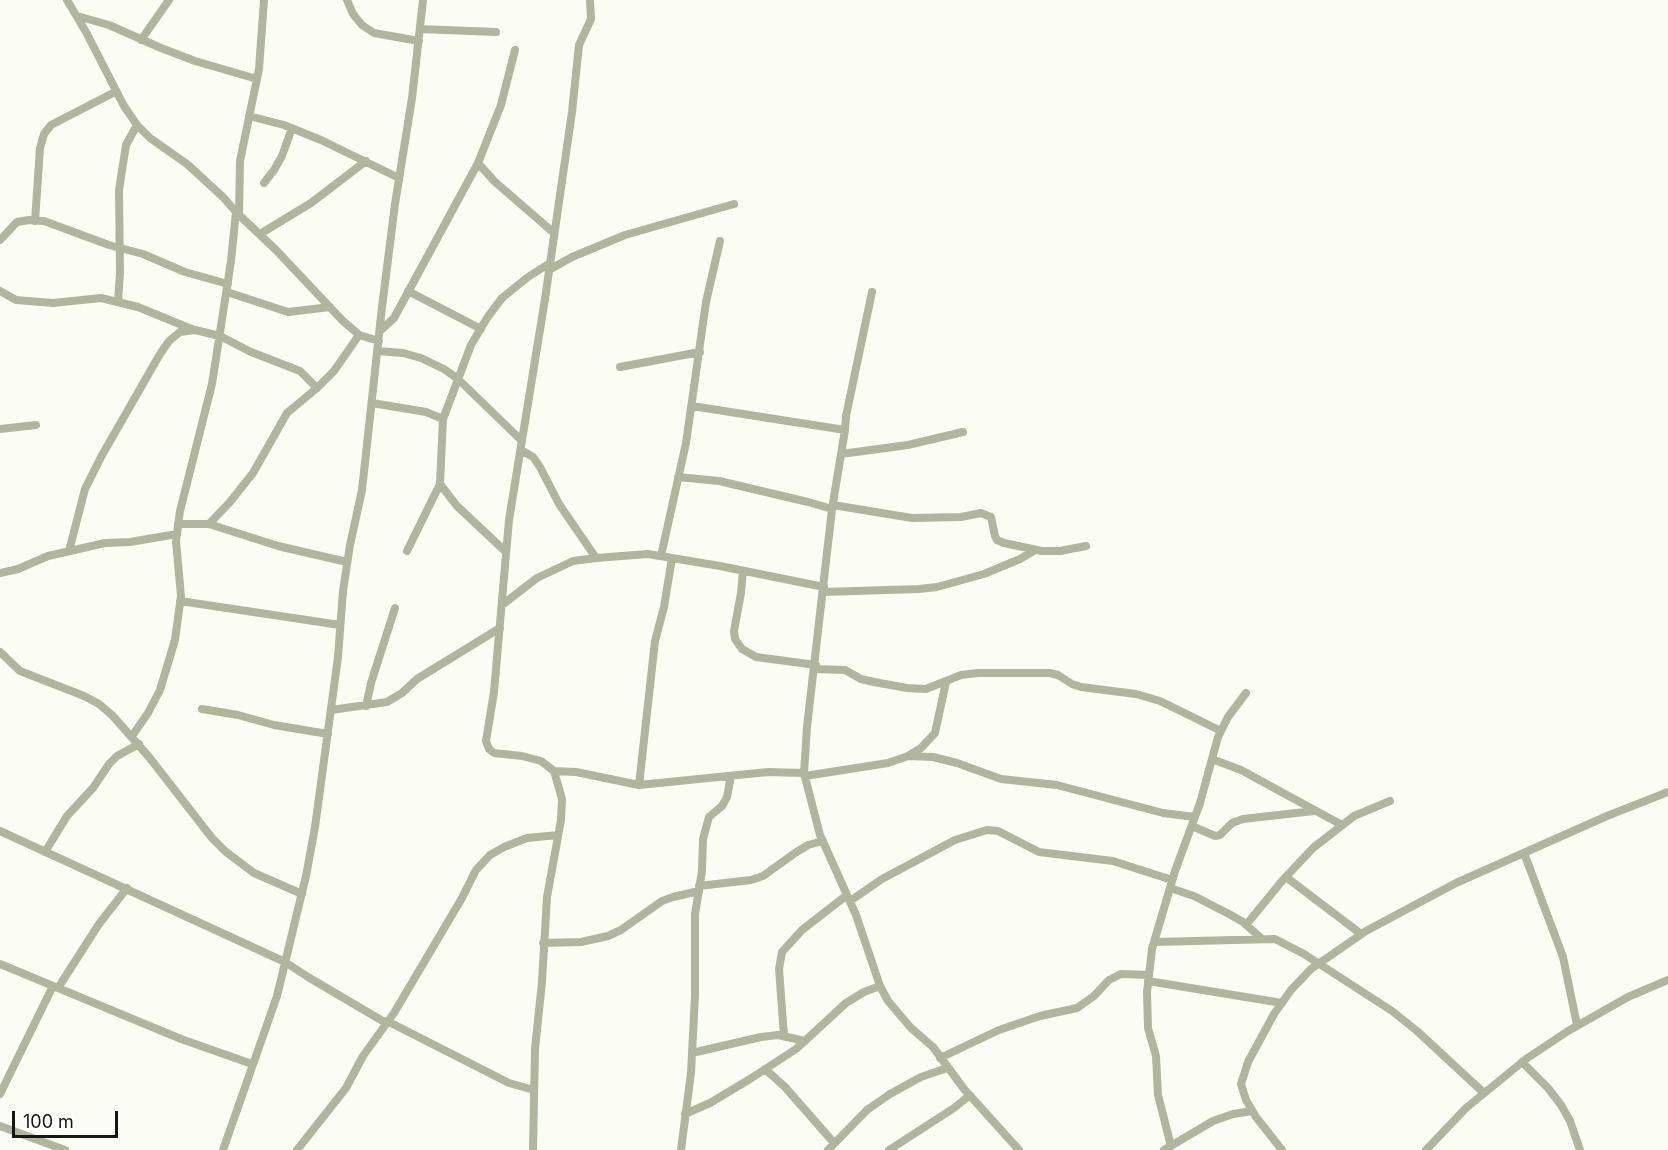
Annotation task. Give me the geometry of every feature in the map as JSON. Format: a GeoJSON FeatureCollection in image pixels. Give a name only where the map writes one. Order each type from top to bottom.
{"type":"FeatureCollection","features":[{"type":"Feature","properties":{"kind":"street"},"geometry":{"type":"LineString","coordinates":[[67,0],[115,92],[137,125],[150,138],[187,164],[223,197],[237,214],[260,234],[359,334],[379,341]]}},
{"type":"Feature","properties":{"kind":"street"},"geometry":{"type":"LineString","coordinates":[[141,40],[169,0]]}},
{"type":"Feature","properties":{"kind":"street"},"geometry":{"type":"LineString","coordinates":[[132,736],[160,690],[175,640],[180,601],[176,541],[178,524],[210,394],[220,336],[237,214],[240,161],[257,79],[264,0]]}},
{"type":"Feature","properties":{"kind":"street"},"geometry":{"type":"LineString","coordinates":[[347,0],[353,14],[362,25],[374,33],[419,41]]}},
{"type":"Feature","properties":{"kind":"street"},"geometry":{"type":"LineString","coordinates":[[223,1150],[277,996],[302,894],[315,827],[331,710],[347,562],[362,490],[384,295],[423,0]]}},
{"type":"Feature","properties":{"kind":"street"},"geometry":{"type":"LineString","coordinates":[[533,1150],[535,1049],[542,982],[543,943],[547,897],[562,799],[554,771],[542,761],[498,754],[487,746],[486,741],[492,710],[509,520],[573,112],[579,45],[591,19],[590,0]]}},
{"type":"Feature","properties":{"kind":"street"},"geometry":{"type":"LineString","coordinates":[[77,16],[109,25],[195,61],[257,79]]}},
{"type":"Feature","properties":{"kind":"street"},"geometry":{"type":"LineString","coordinates":[[420,29],[496,32]]}},
{"type":"Feature","properties":{"kind":"street"},"geometry":{"type":"LineString","coordinates":[[381,330],[394,318],[478,163],[501,105],[515,50]]}},
{"type":"Feature","properties":{"kind":"street"},"geometry":{"type":"LineString","coordinates":[[35,220],[40,148],[44,134],[51,125],[115,92]]}},
{"type":"Feature","properties":{"kind":"street"},"geometry":{"type":"LineString","coordinates":[[249,116],[292,128],[399,178]]}},
{"type":"Feature","properties":{"kind":"street"},"geometry":{"type":"LineString","coordinates":[[118,303],[119,190],[126,145],[137,125]]}},
{"type":"Feature","properties":{"kind":"street"},"geometry":{"type":"LineString","coordinates":[[264,183],[282,156],[292,128]]}},
{"type":"Feature","properties":{"kind":"street"},"geometry":{"type":"LineString","coordinates":[[260,234],[342,182],[366,161]]}},
{"type":"Feature","properties":{"kind":"street"},"geometry":{"type":"LineString","coordinates":[[478,163],[554,233]]}},
{"type":"Feature","properties":{"kind":"street"},"geometry":{"type":"LineString","coordinates":[[407,551],[440,484],[443,419],[458,379],[471,345],[502,298],[528,277],[626,235],[734,204]]}},
{"type":"Feature","properties":{"kind":"street"},"geometry":{"type":"LineString","coordinates":[[0,240],[17,222],[44,221],[118,248],[143,254],[288,312],[330,307]]}},
{"type":"Feature","properties":{"kind":"street"},"geometry":{"type":"LineString","coordinates":[[662,556],[692,406],[711,274],[720,240]]}},
{"type":"Feature","properties":{"kind":"street"},"geometry":{"type":"LineString","coordinates":[[0,291],[16,300],[53,303],[101,298],[138,307],[195,330],[220,336],[251,352],[300,371],[317,388]]}},
{"type":"Feature","properties":{"kind":"street"},"geometry":{"type":"LineString","coordinates":[[408,291],[481,329]]}},
{"type":"Feature","properties":{"kind":"street"},"geometry":{"type":"LineString","coordinates":[[872,292],[846,416],[846,430],[832,507],[807,727],[805,775],[823,841],[848,898],[880,987],[893,1009],[933,1047],[947,1068],[1019,1150]]}},
{"type":"Feature","properties":{"kind":"street"},"geometry":{"type":"LineString","coordinates":[[69,551],[85,489],[101,457],[160,354],[180,332],[195,330]]}},
{"type":"Feature","properties":{"kind":"street"},"geometry":{"type":"LineString","coordinates":[[209,524],[254,473],[287,413],[334,371],[359,334]]}},
{"type":"Feature","properties":{"kind":"street"},"geometry":{"type":"LineString","coordinates":[[378,351],[403,353],[421,358],[458,379],[533,457],[559,504],[596,558]]}},
{"type":"Feature","properties":{"kind":"street"},"geometry":{"type":"LineString","coordinates":[[620,367],[700,352]]}},
{"type":"Feature","properties":{"kind":"street"},"geometry":{"type":"LineString","coordinates":[[372,403],[426,412],[443,419]]}},
{"type":"Feature","properties":{"kind":"street"},"geometry":{"type":"LineString","coordinates":[[692,406],[846,430]]}},
{"type":"Feature","properties":{"kind":"street"},"geometry":{"type":"LineString","coordinates":[[0,429],[36,425]]}},
{"type":"Feature","properties":{"kind":"street"},"geometry":{"type":"LineString","coordinates":[[841,454],[908,445],[963,432]]}},
{"type":"Feature","properties":{"kind":"street"},"geometry":{"type":"LineString","coordinates":[[678,477],[719,481],[832,507],[912,518],[987,514],[993,523],[994,536],[1004,543],[1035,550],[1060,551],[1086,546]]}},
{"type":"Feature","properties":{"kind":"street"},"geometry":{"type":"LineString","coordinates":[[440,484],[457,506],[506,552]]}},
{"type":"Feature","properties":{"kind":"street"},"geometry":{"type":"LineString","coordinates":[[178,524],[209,524],[278,546],[347,562]]}},
{"type":"Feature","properties":{"kind":"street"},"geometry":{"type":"LineString","coordinates":[[0,573],[18,569],[48,556],[105,543],[130,542],[177,534]]}},
{"type":"Feature","properties":{"kind":"street"},"geometry":{"type":"LineString","coordinates":[[502,605],[537,578],[573,561],[596,558],[648,554],[743,571],[824,590],[919,589],[936,587],[984,573],[1020,559],[1035,550]]}},
{"type":"Feature","properties":{"kind":"street"},"geometry":{"type":"LineString","coordinates":[[639,784],[655,641],[664,607],[672,558]]}},
{"type":"Feature","properties":{"kind":"street"},"geometry":{"type":"LineString","coordinates":[[743,571],[734,631],[735,639],[742,649],[756,657],[845,670],[861,679],[907,688],[926,689],[961,675],[978,673],[1058,675],[1081,687],[1136,694],[1160,701],[1221,731]]}},
{"type":"Feature","properties":{"kind":"street"},"geometry":{"type":"LineString","coordinates":[[180,601],[340,625]]}},
{"type":"Feature","properties":{"kind":"street"},"geometry":{"type":"LineString","coordinates":[[366,706],[371,682],[395,608]]}},
{"type":"Feature","properties":{"kind":"street"},"geometry":{"type":"LineString","coordinates":[[331,710],[387,702],[417,679],[500,628]]}},
{"type":"Feature","properties":{"kind":"street"},"geometry":{"type":"LineString","coordinates":[[1,654],[20,671],[49,681],[99,704],[139,744],[186,807],[226,852],[254,873],[302,894]]}},
{"type":"Feature","properties":{"kind":"street"},"geometry":{"type":"LineString","coordinates":[[554,771],[576,772],[639,784],[768,772],[805,775],[888,763],[908,756],[930,740],[935,733],[944,700],[946,682]]}},
{"type":"Feature","properties":{"kind":"street"},"geometry":{"type":"LineString","coordinates":[[1245,693],[1221,731],[1154,942],[1149,978],[1148,1028],[1156,1056],[1158,1095],[1168,1148],[1213,1121],[1252,1111]]}},
{"type":"Feature","properties":{"kind":"street"},"geometry":{"type":"LineString","coordinates":[[202,708],[238,714],[294,729],[328,734]]}},
{"type":"Feature","properties":{"kind":"street"},"geometry":{"type":"LineString","coordinates":[[45,852],[67,816],[93,788],[110,764],[117,756],[139,744]]}},
{"type":"Feature","properties":{"kind":"street"},"geometry":{"type":"LineString","coordinates":[[908,756],[933,757],[1001,779],[1057,785],[1163,813],[1195,817]]}},
{"type":"Feature","properties":{"kind":"street"},"geometry":{"type":"LineString","coordinates":[[1212,759],[1241,770],[1342,825]]}},
{"type":"Feature","properties":{"kind":"street"},"geometry":{"type":"LineString","coordinates":[[681,1150],[692,1053],[695,914],[706,826],[709,817],[722,806],[731,776]]}},
{"type":"Feature","properties":{"kind":"street"},"geometry":{"type":"LineString","coordinates":[[1282,1150],[1252,1111],[1241,1084],[1248,1062],[1274,1014],[1311,969],[1361,934],[1456,883],[1607,816],[1668,792]]}},
{"type":"Feature","properties":{"kind":"street"},"geometry":{"type":"LineString","coordinates":[[1246,925],[1313,848],[1354,816],[1390,801]]}},
{"type":"Feature","properties":{"kind":"street"},"geometry":{"type":"LineString","coordinates":[[1192,826],[1215,836],[1220,835],[1232,823],[1243,819],[1314,811]]}},
{"type":"Feature","properties":{"kind":"street"},"geometry":{"type":"LineString","coordinates":[[784,1036],[779,969],[782,952],[802,930],[848,898],[882,879],[955,840],[987,830],[998,831],[1039,852],[1113,861],[1171,884],[1204,901],[1246,925],[1261,938]]}},
{"type":"Feature","properties":{"kind":"street"},"geometry":{"type":"LineString","coordinates":[[0,831],[285,962],[387,1022],[499,1079],[534,1090]]}},
{"type":"Feature","properties":{"kind":"street"},"geometry":{"type":"LineString","coordinates":[[297,1150],[341,1095],[462,898],[476,870],[490,855],[504,847],[526,838],[558,835]]}},
{"type":"Feature","properties":{"kind":"street"},"geometry":{"type":"LineString","coordinates":[[543,943],[581,942],[608,936],[672,897],[699,888],[763,876],[808,845],[823,841]]}},
{"type":"Feature","properties":{"kind":"street"},"geometry":{"type":"LineString","coordinates":[[1524,853],[1563,957],[1577,1026]]}},
{"type":"Feature","properties":{"kind":"street"},"geometry":{"type":"LineString","coordinates":[[1286,877],[1361,934]]}},
{"type":"Feature","properties":{"kind":"street"},"geometry":{"type":"LineString","coordinates":[[0,1094],[55,987],[127,888]]}},
{"type":"Feature","properties":{"kind":"street"},"geometry":{"type":"LineString","coordinates":[[1154,942],[1275,939],[1304,954],[1392,1011],[1484,1093]]}},
{"type":"Feature","properties":{"kind":"street"},"geometry":{"type":"LineString","coordinates":[[0,964],[181,1039],[252,1064]]}},
{"type":"Feature","properties":{"kind":"street"},"geometry":{"type":"LineString","coordinates":[[940,1058],[1010,1026],[1040,1016],[1077,1008],[1094,996],[1109,980],[1121,974],[1282,1003]]}},
{"type":"Feature","properties":{"kind":"street"},"geometry":{"type":"LineString","coordinates":[[1426,1150],[1458,1116],[1522,1062],[1577,1026],[1628,997],[1668,980]]}},
{"type":"Feature","properties":{"kind":"street"},"geometry":{"type":"LineString","coordinates":[[685,1114],[719,1098],[765,1069],[805,1041],[846,1003],[864,992],[880,987]]}},
{"type":"Feature","properties":{"kind":"street"},"geometry":{"type":"LineString","coordinates":[[692,1053],[761,1036],[784,1036],[805,1041]]}},
{"type":"Feature","properties":{"kind":"street"},"geometry":{"type":"LineString","coordinates":[[1522,1062],[1562,1105],[1580,1150]]}},
{"type":"Feature","properties":{"kind":"street"},"geometry":{"type":"LineString","coordinates":[[828,1150],[867,1110],[890,1094],[921,1077],[947,1068]]}},
{"type":"Feature","properties":{"kind":"street"},"geometry":{"type":"LineString","coordinates":[[765,1069],[834,1143]]}},
{"type":"Feature","properties":{"kind":"street"},"geometry":{"type":"LineString","coordinates":[[889,1150],[970,1095]]}},
{"type":"Feature","properties":{"kind":"street"},"geometry":{"type":"LineString","coordinates":[[0,1126],[65,1150]]}}]}
